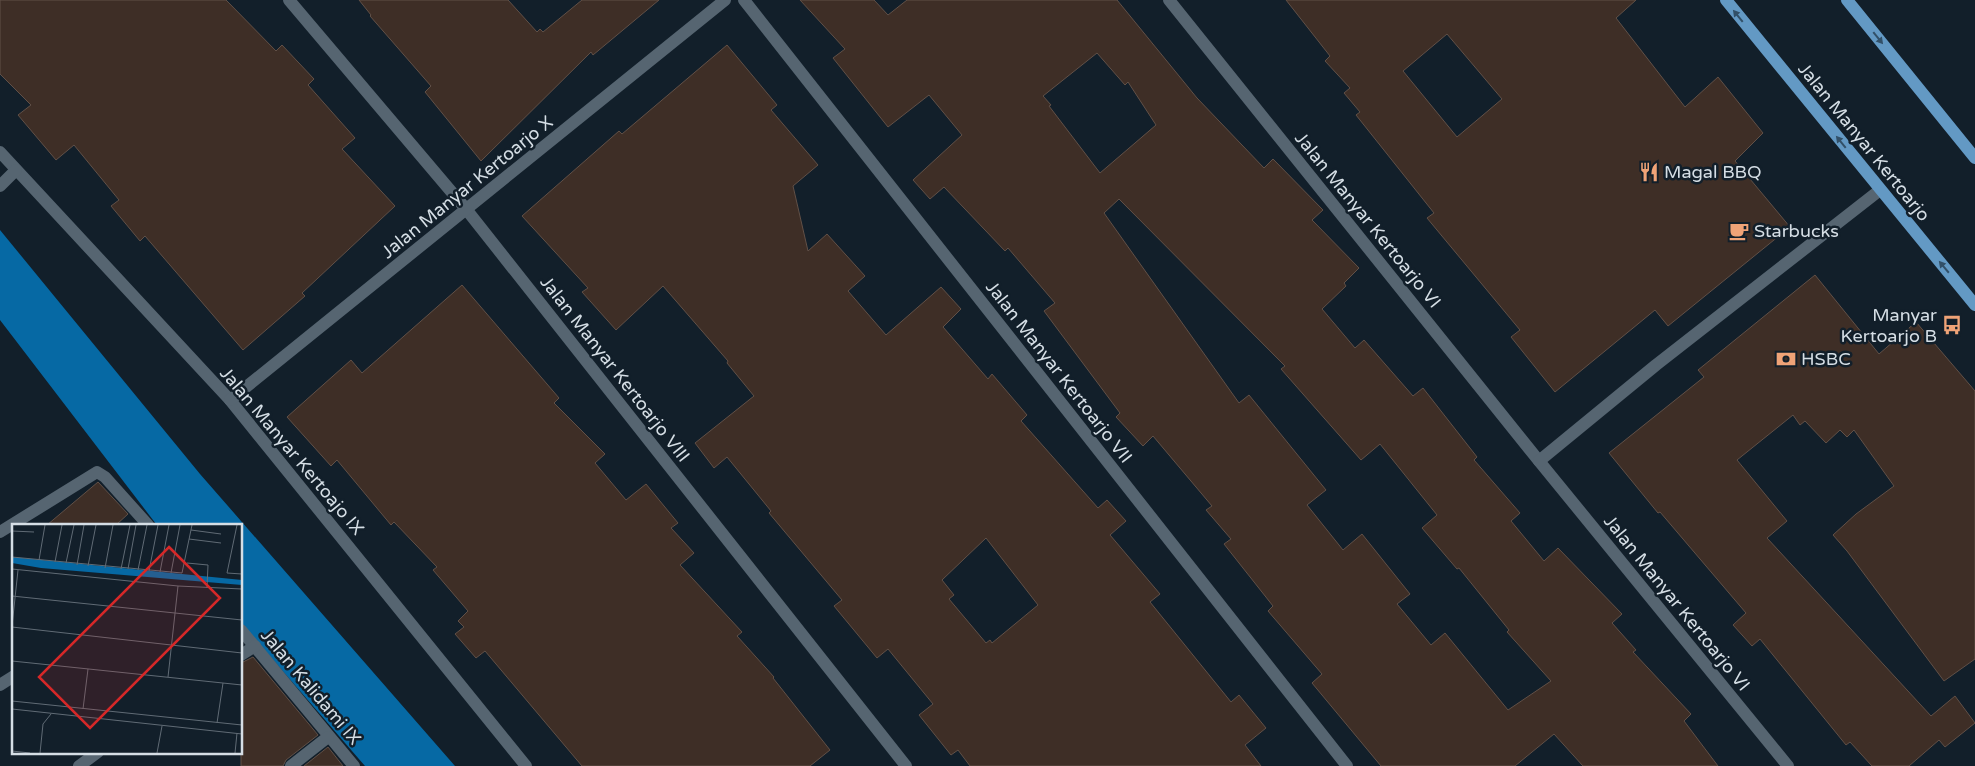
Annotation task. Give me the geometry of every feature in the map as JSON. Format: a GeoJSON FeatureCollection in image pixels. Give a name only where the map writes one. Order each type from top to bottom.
{"type":"FeatureCollection","features":[{"type":"Feature","properties":{"kind":"main road","name":"Jalan Manyar Kertoarjo"},"geometry":{"type":"LineString","coordinates":[[1726,0],[1975,305]]}},
{"type":"Feature","properties":{"kind":"main road"},"geometry":{"type":"LineString","coordinates":[[1847,0],[1975,158]]}},
{"type":"Feature","properties":{"kind":"street","name":"Jalan Manyar Kertoarjo VIII"},"geometry":{"type":"LineString","coordinates":[[289,0],[466,210],[906,766]]}},
{"type":"Feature","properties":{"kind":"street","name":"Jalan Manyar Kertoarjo X"},"geometry":{"type":"LineString","coordinates":[[230,400],[725,0]]}},
{"type":"Feature","properties":{"kind":"street","name":"Jalan Manyar Kertoarjo VII"},"geometry":{"type":"LineString","coordinates":[[744,0],[1347,766]]}},
{"type":"Feature","properties":{"kind":"street","name":"Jalan Manyar Kertoarjo VI"},"geometry":{"type":"LineString","coordinates":[[1170,0],[1539,461],[1788,766]]}},
{"type":"Feature","properties":{"kind":"street","name":"Jalan Manyar Kertoajo IX"},"geometry":{"type":"LineString","coordinates":[[0,152],[230,400],[526,766]]}},
{"type":"Feature","properties":{"kind":"street"},"geometry":{"type":"LineString","coordinates":[[0,186],[16,170]]}},
{"type":"Feature","properties":{"kind":"street"},"geometry":{"type":"LineString","coordinates":[[1539,461],[1664,359],[1880,190]]}},
{"type":"Feature","properties":{"kind":"street"},"geometry":{"type":"LineString","coordinates":[[13,524],[97,472],[105,477],[147,524]]}},
{"type":"Feature","properties":{"kind":"street"},"geometry":{"type":"LineString","coordinates":[[0,532],[12,525]]}},
{"type":"Feature","properties":{"kind":"street","name":"Jalan Kalidami IX"},"geometry":{"type":"LineString","coordinates":[[242,631],[354,766]]}},
{"type":"Feature","properties":{"kind":"street"},"geometry":{"type":"LineString","coordinates":[[242,654],[255,646]]}},
{"type":"Feature","properties":{"kind":"street"},"geometry":{"type":"LineString","coordinates":[[0,685],[12,677]]}},
{"type":"Feature","properties":{"kind":"street"},"geometry":{"type":"LineString","coordinates":[[291,766],[328,737]]}},
{"type":"Feature","properties":{"kind":"street"},"geometry":{"type":"LineString","coordinates":[[79,766],[95,754]]}},
{"type":"Feature","properties":{"kind":"water"},"geometry":{"type":"Polygon","coordinates":[[[0,230],[200,474],[455,766],[365,766],[242,624],[242,524],[156,524],[0,320],[0,230]]]}},
{"type":"Feature","properties":{"kind":"building"},"geometry":{"type":"Polygon","coordinates":[[[0,0],[226,0],[276,51],[282,45],[314,79],[308,85],[355,138],[342,149],[395,206],[302,293],[305,296],[243,350],[145,236],[140,241],[111,206],[119,200],[74,145],[56,160],[18,115],[31,105],[0,74],[0,0]]]}},
{"type":"Feature","properties":{"kind":"building"},"geometry":{"type":"Polygon","coordinates":[[[359,0],[508,0],[537,32],[540,29],[543,32],[582,0],[659,0],[593,55],[591,52],[481,161],[425,92],[431,86],[370,16],[359,0]]]}},
{"type":"Feature","properties":{"kind":"building"},"geometry":{"type":"Polygon","coordinates":[[[800,0],[874,0],[888,15],[907,0],[1117,0],[1197,98],[1264,168],[1273,159],[1323,210],[1312,220],[1359,268],[1344,283],[1346,286],[1322,309],[1355,348],[1364,340],[1413,396],[1423,388],[1477,457],[1474,460],[1520,513],[1511,521],[1544,561],[1558,548],[1622,614],[1612,623],[1636,650],[1633,652],[1691,714],[1684,721],[1718,766],[1583,766],[1554,734],[1515,766],[1381,766],[1312,683],[1322,674],[1268,611],[1273,606],[1224,544],[1231,539],[1206,510],[1212,506],[1153,436],[1143,446],[1116,417],[1120,413],[1044,311],[1055,303],[1008,248],[1005,251],[944,187],[930,199],[913,180],[962,135],[929,95],[888,127],[833,58],[845,49],[800,0]],[[1097,53],[1043,96],[1100,173],[1156,125],[1128,82],[1125,85],[1097,53]],[[1119,199],[1104,213],[1239,403],[1249,395],[1326,490],[1307,505],[1343,550],[1362,534],[1410,594],[1397,604],[1431,645],[1445,633],[1508,710],[1551,681],[1507,632],[1509,630],[1459,568],[1457,569],[1422,528],[1437,515],[1380,444],[1361,460],[1281,369],[1285,366],[1119,199]]]}},
{"type":"Feature","properties":{"kind":"building"},"geometry":{"type":"Polygon","coordinates":[[[1286,0],[1636,0],[1616,18],[1685,107],[1718,77],[1763,133],[1735,161],[1790,227],[1668,326],[1655,310],[1555,392],[1511,337],[1520,330],[1427,218],[1434,213],[1356,115],[1360,112],[1344,93],[1350,88],[1325,61],[1330,56],[1286,0]],[[1447,34],[1403,71],[1457,137],[1502,99],[1447,34]]]}},
{"type":"Feature","properties":{"kind":"building"},"geometry":{"type":"Polygon","coordinates":[[[727,45],[777,105],[771,110],[818,165],[793,186],[808,251],[827,234],[865,276],[848,291],[886,335],[941,287],[961,309],[943,327],[988,379],[992,374],[1027,415],[1021,421],[1098,508],[1107,500],[1126,521],[1110,535],[1160,594],[1150,602],[1231,702],[1239,695],[1266,728],[1245,745],[1261,766],[970,766],[958,750],[951,755],[919,715],[933,704],[888,649],[877,658],[834,606],[842,600],[769,513],[771,511],[727,457],[714,468],[695,443],[754,396],[727,363],[728,361],[663,286],[616,330],[582,292],[588,288],[522,216],[619,131],[622,134],[727,45]],[[986,538],[942,580],[954,595],[949,599],[986,643],[990,640],[992,643],[1038,605],[986,538]]]}},
{"type":"Feature","properties":{"kind":"building"},"geometry":{"type":"Polygon","coordinates":[[[1815,275],[1879,354],[1916,322],[1975,391],[1975,659],[1944,681],[1833,535],[1856,514],[1894,486],[1854,430],[1847,437],[1840,430],[1826,443],[1805,421],[1800,425],[1793,415],[1737,460],[1787,521],[1767,538],[1931,716],[1955,696],[1975,723],[1945,747],[1939,740],[1909,766],[1872,766],[1850,742],[1846,745],[1760,639],[1752,646],[1733,625],[1746,613],[1660,512],[1658,513],[1609,453],[1704,377],[1698,370],[1815,275]]]}},
{"type":"Feature","properties":{"kind":"building"},"geometry":{"type":"Polygon","coordinates":[[[462,285],[559,398],[554,403],[605,454],[595,463],[626,500],[646,484],[678,523],[671,528],[694,553],[680,565],[742,632],[737,636],[774,677],[830,750],[810,766],[582,766],[485,651],[476,658],[455,634],[464,627],[458,621],[468,611],[433,570],[437,567],[394,522],[391,525],[337,460],[331,466],[287,417],[351,360],[362,373],[462,285]]]}},
{"type":"Feature","properties":{"kind":"building"},"geometry":{"type":"Polygon","coordinates":[[[98,482],[128,514],[117,524],[48,524],[98,482]]]}},
{"type":"Feature","properties":{"kind":"building"},"geometry":{"type":"Polygon","coordinates":[[[253,657],[318,735],[286,760],[283,766],[241,766],[242,662],[253,657]]]}},
{"type":"Feature","properties":{"kind":"building"},"geometry":{"type":"Polygon","coordinates":[[[328,747],[343,766],[304,766],[328,747]]]}},
{"type":"Feature","properties":{"kind":"place","name":"Magal BBQ"},"geometry":{"type":"Point","coordinates":[1649,172]}},
{"type":"Feature","properties":{"kind":"place","name":"Starbucks"},"geometry":{"type":"Point","coordinates":[1739,231]}},
{"type":"Feature","properties":{"kind":"place","name":"Manyar Kertoarjo B"},"geometry":{"type":"Point","coordinates":[1952,325]}},
{"type":"Feature","properties":{"kind":"place","name":"HSBC"},"geometry":{"type":"Point","coordinates":[1786,359]}}]}
